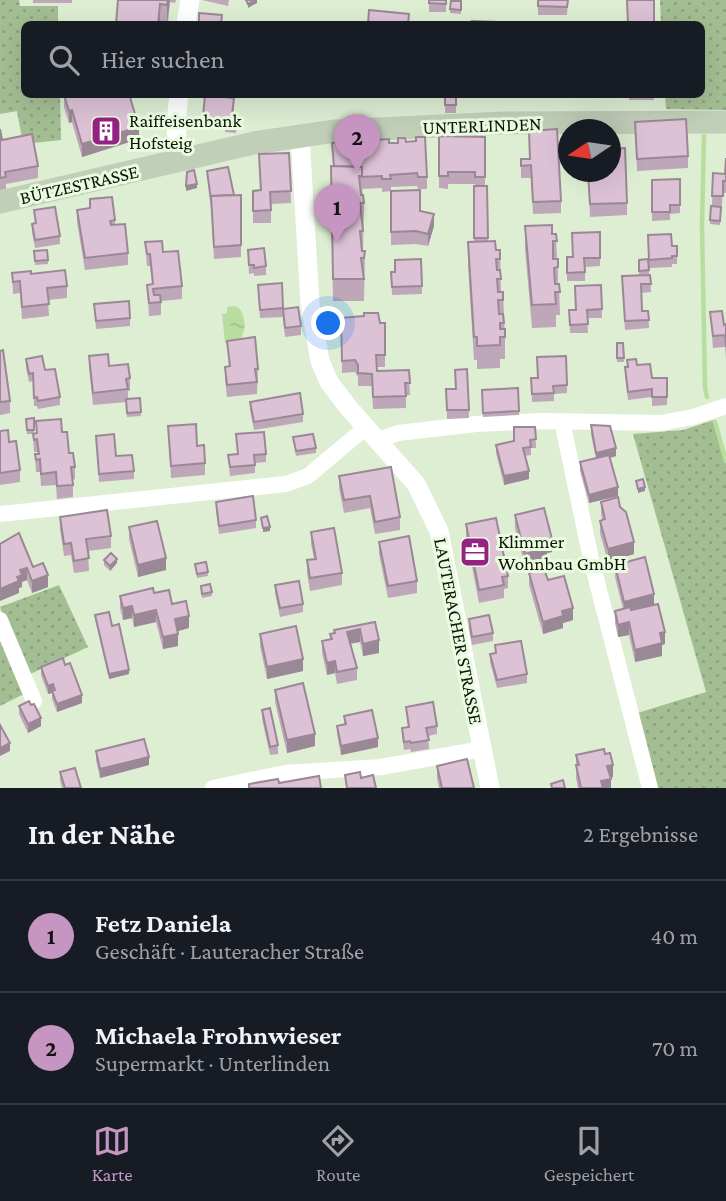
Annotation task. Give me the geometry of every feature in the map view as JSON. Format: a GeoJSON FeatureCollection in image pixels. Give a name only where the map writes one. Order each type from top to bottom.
{"type":"FeatureCollection","features":[{"type":"Feature","properties":{"kind":"main road","name":"UNTERLINDEN"},"geometry":{"type":"LineString","coordinates":[[311,135],[375,128],[491,124],[726,122]]}},
{"type":"Feature","properties":{"kind":"main road","name":"BÜTZESTRASSE"},"geometry":{"type":"LineString","coordinates":[[0,202],[254,143],[311,135]]}},
{"type":"Feature","properties":{"kind":"street"},"geometry":{"type":"LineString","coordinates":[[186,21],[190,0]]}},
{"type":"Feature","properties":{"kind":"street"},"geometry":{"type":"LineString","coordinates":[[178,162],[176,121],[179,98]]}},
{"type":"Feature","properties":{"kind":"street","name":"LAUTERACHER STRASSE"},"geometry":{"type":"LineString","coordinates":[[311,135],[309,291],[314,339],[320,361],[329,383],[416,484],[439,530],[490,788]]}},
{"type":"Feature","properties":{"kind":"street"},"geometry":{"type":"LineString","coordinates":[[0,514],[286,484],[308,476],[372,434],[476,424],[562,421],[661,423],[694,417],[726,406]]}},
{"type":"Feature","properties":{"kind":"street"},"geometry":{"type":"LineString","coordinates":[[562,421],[591,559],[650,788]]}},
{"type":"Feature","properties":{"kind":"street"},"geometry":{"type":"LineString","coordinates":[[0,620],[34,701]]}},
{"type":"Feature","properties":{"kind":"street"},"geometry":{"type":"LineString","coordinates":[[213,788],[285,773],[411,764],[482,749]]}},
{"type":"Feature","properties":{"kind":"shaded area"},"geometry":{"type":"Polygon","coordinates":[[[0,0],[19,0],[20,6],[58,6],[58,21],[21,21],[21,98],[60,98],[61,140],[23,144],[17,111],[0,114],[0,0]]]}},
{"type":"Feature","properties":{"kind":"shaded area"},"geometry":{"type":"Polygon","coordinates":[[[660,0],[726,0],[726,110],[666,109],[665,98],[705,98],[705,21],[661,21],[660,0]]]}},
{"type":"Feature","properties":{"kind":"shaded area"},"geometry":{"type":"Polygon","coordinates":[[[714,420],[726,462],[726,788],[652,788],[634,714],[706,692],[633,434],[683,430],[714,420]]]}},
{"type":"Feature","properties":{"kind":"shaded area"},"geometry":{"type":"Polygon","coordinates":[[[59,585],[88,647],[28,675],[26,693],[0,706],[0,640],[10,636],[0,607],[59,585]]]}},
{"type":"Feature","properties":{"kind":"water"},"geometry":{"type":"Polygon","coordinates":[[[227,307],[239,308],[245,323],[243,334],[234,346],[225,343],[222,314],[227,313],[227,307]]]}},
{"type":"Feature","properties":{"kind":"building"},"geometry":{"type":"Polygon","coordinates":[[[118,0],[168,0],[167,5],[160,4],[158,21],[116,21],[118,0]]]}},
{"type":"Feature","properties":{"kind":"building"},"geometry":{"type":"Polygon","coordinates":[[[429,0],[446,0],[446,4],[429,3],[429,0]]]}},
{"type":"Feature","properties":{"kind":"building"},"geometry":{"type":"Polygon","coordinates":[[[538,0],[568,0],[567,7],[538,6],[538,0]]]}},
{"type":"Feature","properties":{"kind":"building"},"geometry":{"type":"Polygon","coordinates":[[[627,0],[654,0],[654,21],[628,21],[627,0]]]}},
{"type":"Feature","properties":{"kind":"building"},"geometry":{"type":"Polygon","coordinates":[[[451,1],[461,1],[461,10],[450,9],[451,1]]]}},
{"type":"Feature","properties":{"kind":"building"},"geometry":{"type":"Polygon","coordinates":[[[369,10],[409,14],[408,21],[368,21],[369,10]]]}},
{"type":"Feature","properties":{"kind":"building"},"geometry":{"type":"Polygon","coordinates":[[[199,13],[222,15],[221,21],[199,21],[199,13]]]}},
{"type":"Feature","properties":{"kind":"building","name":"Raiffeisenbank Hofsteig"},"geometry":{"type":"Polygon","coordinates":[[[65,98],[130,98],[139,127],[82,144],[72,110],[69,111],[65,98]]]}},
{"type":"Feature","properties":{"kind":"building"},"geometry":{"type":"Polygon","coordinates":[[[205,98],[234,98],[232,115],[237,116],[236,125],[225,124],[225,119],[203,117],[205,98]]]}},
{"type":"Feature","properties":{"kind":"building"},"geometry":{"type":"Polygon","coordinates":[[[445,98],[456,98],[456,105],[445,105],[445,98]]]}},
{"type":"Feature","properties":{"kind":"building"},"geometry":{"type":"Polygon","coordinates":[[[686,119],[688,156],[637,159],[635,122],[686,119]]]}},
{"type":"Feature","properties":{"kind":"building"},"geometry":{"type":"Polygon","coordinates":[[[0,129],[2,140],[32,134],[38,166],[5,172],[6,177],[0,178],[0,129]]]}},
{"type":"Feature","properties":{"kind":"building"},"geometry":{"type":"Polygon","coordinates":[[[557,129],[561,201],[533,202],[531,165],[521,166],[521,159],[530,159],[529,131],[557,129]]]}},
{"type":"Feature","properties":{"kind":"building"},"geometry":{"type":"Polygon","coordinates":[[[439,136],[485,137],[485,177],[475,177],[475,172],[448,172],[448,176],[439,176],[439,136]]]}},
{"type":"Feature","properties":{"kind":"building"},"geometry":{"type":"Polygon","coordinates":[[[416,137],[425,137],[427,177],[418,177],[417,173],[390,175],[391,179],[382,179],[382,176],[359,177],[362,176],[362,167],[334,166],[332,143],[389,139],[389,143],[398,143],[398,138],[405,138],[406,142],[416,141],[416,137]]]}},
{"type":"Feature","properties":{"kind":"building"},"geometry":{"type":"Polygon","coordinates":[[[621,148],[625,148],[627,203],[590,204],[589,182],[621,182],[621,148]]]}},
{"type":"Feature","properties":{"kind":"building"},"geometry":{"type":"Polygon","coordinates":[[[289,153],[291,191],[270,192],[271,210],[253,211],[253,191],[261,190],[259,154],[289,153]]]}},
{"type":"Feature","properties":{"kind":"building"},"geometry":{"type":"Polygon","coordinates":[[[726,158],[726,181],[723,181],[723,196],[712,196],[713,173],[725,174],[726,158]]]}},
{"type":"Feature","properties":{"kind":"building"},"geometry":{"type":"Polygon","coordinates":[[[331,166],[362,167],[362,176],[359,176],[364,203],[360,203],[363,231],[360,231],[362,251],[365,251],[364,258],[361,258],[364,279],[333,279],[331,166]]]}},
{"type":"Feature","properties":{"kind":"building"},"geometry":{"type":"Polygon","coordinates":[[[228,167],[234,195],[211,196],[211,200],[207,171],[228,167]]]}},
{"type":"Feature","properties":{"kind":"building"},"geometry":{"type":"Polygon","coordinates":[[[194,170],[197,184],[186,186],[187,172],[194,170]]]}},
{"type":"Feature","properties":{"kind":"building"},"geometry":{"type":"Polygon","coordinates":[[[680,179],[680,205],[670,205],[670,212],[652,212],[652,180],[680,179]]]}},
{"type":"Feature","properties":{"kind":"building"},"geometry":{"type":"Polygon","coordinates":[[[474,186],[487,186],[488,238],[474,238],[474,186]]]}},
{"type":"Feature","properties":{"kind":"building"},"geometry":{"type":"Polygon","coordinates":[[[420,190],[420,211],[434,214],[428,234],[416,231],[391,232],[391,191],[420,190]]]}},
{"type":"Feature","properties":{"kind":"building"},"geometry":{"type":"Polygon","coordinates":[[[241,195],[241,245],[214,247],[211,196],[241,195]]]}},
{"type":"Feature","properties":{"kind":"building"},"geometry":{"type":"Polygon","coordinates":[[[112,197],[115,220],[110,221],[111,225],[125,224],[128,253],[85,258],[77,210],[90,208],[90,199],[112,197]]]}},
{"type":"Feature","properties":{"kind":"building"},"geometry":{"type":"Polygon","coordinates":[[[711,206],[721,207],[720,221],[710,220],[711,206]]]}},
{"type":"Feature","properties":{"kind":"building"},"geometry":{"type":"Polygon","coordinates":[[[55,207],[60,236],[35,240],[32,224],[36,223],[34,210],[55,207]]]}},
{"type":"Feature","properties":{"kind":"building"},"geometry":{"type":"Polygon","coordinates":[[[552,225],[552,234],[556,234],[557,241],[553,241],[553,259],[558,259],[558,267],[554,268],[555,284],[559,284],[560,292],[555,292],[556,304],[532,305],[525,226],[552,225]]]}},
{"type":"Feature","properties":{"kind":"building"},"geometry":{"type":"Polygon","coordinates":[[[600,232],[600,258],[584,258],[585,272],[567,273],[567,257],[573,257],[572,233],[600,232]]]}},
{"type":"Feature","properties":{"kind":"building"},"geometry":{"type":"Polygon","coordinates":[[[671,234],[672,246],[677,246],[677,256],[649,260],[648,235],[671,234]]]}},
{"type":"Feature","properties":{"kind":"building"},"geometry":{"type":"Polygon","coordinates":[[[162,241],[163,252],[178,251],[182,286],[153,289],[154,295],[160,295],[161,302],[149,303],[147,285],[153,284],[150,254],[147,254],[145,242],[162,241]]]}},
{"type":"Feature","properties":{"kind":"building"},"geometry":{"type":"Polygon","coordinates":[[[495,241],[496,250],[500,250],[500,259],[496,259],[501,279],[497,279],[498,292],[503,292],[503,300],[498,300],[499,314],[503,314],[504,323],[500,323],[500,329],[505,329],[505,337],[500,337],[500,345],[477,346],[477,337],[474,337],[468,242],[495,241]]]}},
{"type":"Feature","properties":{"kind":"building"},"geometry":{"type":"Polygon","coordinates":[[[264,248],[266,266],[254,268],[254,265],[249,265],[248,250],[264,248]]]}},
{"type":"Feature","properties":{"kind":"building"},"geometry":{"type":"Polygon","coordinates":[[[47,250],[48,260],[35,261],[34,251],[47,250]]]}},
{"type":"Feature","properties":{"kind":"building"},"geometry":{"type":"Polygon","coordinates":[[[421,259],[422,286],[392,287],[391,272],[395,272],[395,260],[421,259]]]}},
{"type":"Feature","properties":{"kind":"building"},"geometry":{"type":"Polygon","coordinates":[[[648,259],[649,270],[639,271],[639,260],[648,259]]]}},
{"type":"Feature","properties":{"kind":"building"},"geometry":{"type":"Polygon","coordinates":[[[65,270],[67,286],[47,288],[49,304],[22,307],[20,281],[13,282],[12,273],[65,270]]]}},
{"type":"Feature","properties":{"kind":"building"},"geometry":{"type":"Polygon","coordinates":[[[650,275],[651,284],[641,284],[642,311],[648,311],[649,320],[625,321],[622,276],[650,275]]]}},
{"type":"Feature","properties":{"kind":"building"},"geometry":{"type":"Polygon","coordinates":[[[282,283],[283,308],[260,310],[258,285],[282,283]]]}},
{"type":"Feature","properties":{"kind":"building"},"geometry":{"type":"Polygon","coordinates":[[[601,285],[602,309],[587,310],[588,324],[570,325],[569,310],[576,310],[575,286],[601,285]]]}},
{"type":"Feature","properties":{"kind":"building"},"geometry":{"type":"Polygon","coordinates":[[[129,301],[130,318],[96,321],[94,304],[129,301]]]}},
{"type":"Feature","properties":{"kind":"building"},"geometry":{"type":"Polygon","coordinates":[[[298,307],[301,326],[285,328],[283,309],[298,307]]]}},
{"type":"Feature","properties":{"kind":"building"},"geometry":{"type":"Polygon","coordinates":[[[722,311],[724,325],[726,324],[726,347],[725,335],[713,336],[710,312],[722,311]]]}},
{"type":"Feature","properties":{"kind":"building"},"geometry":{"type":"Polygon","coordinates":[[[364,313],[378,313],[380,323],[385,323],[385,355],[376,355],[377,371],[409,370],[410,383],[405,383],[406,396],[373,397],[372,374],[358,373],[355,360],[342,361],[341,318],[364,316],[364,313]]]}},
{"type":"Feature","properties":{"kind":"building"},"geometry":{"type":"Polygon","coordinates":[[[255,337],[257,382],[227,385],[225,367],[230,366],[227,341],[255,337]]]}},
{"type":"Feature","properties":{"kind":"building"},"geometry":{"type":"Polygon","coordinates":[[[617,343],[623,343],[624,358],[617,358],[617,343]]]}},
{"type":"Feature","properties":{"kind":"building"},"geometry":{"type":"Polygon","coordinates":[[[3,350],[10,401],[0,402],[0,351],[3,350]]]}},
{"type":"Feature","properties":{"kind":"building"},"geometry":{"type":"Polygon","coordinates":[[[108,354],[109,366],[128,364],[128,389],[93,393],[89,356],[108,354]]]}},
{"type":"Feature","properties":{"kind":"building"},"geometry":{"type":"Polygon","coordinates":[[[42,356],[45,370],[55,369],[60,397],[38,401],[37,397],[34,398],[33,373],[29,374],[26,359],[42,356]]]}},
{"type":"Feature","properties":{"kind":"building"},"geometry":{"type":"Polygon","coordinates":[[[566,356],[567,385],[553,386],[554,393],[532,394],[531,378],[538,378],[537,357],[566,356]]]}},
{"type":"Feature","properties":{"kind":"building"},"geometry":{"type":"Polygon","coordinates":[[[636,359],[637,365],[650,364],[652,378],[667,378],[667,397],[652,397],[652,389],[628,392],[625,367],[628,367],[627,360],[636,359]]]}},
{"type":"Feature","properties":{"kind":"building"},"geometry":{"type":"Polygon","coordinates":[[[467,369],[469,410],[447,410],[446,389],[456,389],[455,370],[467,369]]]}},
{"type":"Feature","properties":{"kind":"building"},"geometry":{"type":"Polygon","coordinates":[[[518,388],[519,411],[483,413],[482,390],[518,388]]]}},
{"type":"Feature","properties":{"kind":"building"},"geometry":{"type":"Polygon","coordinates":[[[300,393],[303,414],[254,422],[250,402],[300,393]]]}},
{"type":"Feature","properties":{"kind":"building"},"geometry":{"type":"Polygon","coordinates":[[[140,398],[141,412],[127,413],[126,399],[140,398]]]}},
{"type":"Feature","properties":{"kind":"building"},"geometry":{"type":"Polygon","coordinates":[[[34,418],[34,430],[27,430],[26,419],[34,418]]]}},
{"type":"Feature","properties":{"kind":"building"},"geometry":{"type":"Polygon","coordinates":[[[61,419],[62,432],[67,432],[69,453],[73,453],[75,467],[71,467],[73,485],[57,486],[56,472],[41,474],[40,459],[36,460],[35,454],[39,454],[37,439],[34,440],[33,434],[37,433],[36,421],[61,419]]]}},
{"type":"Feature","properties":{"kind":"building"},"geometry":{"type":"Polygon","coordinates":[[[196,424],[197,446],[204,445],[205,463],[171,466],[168,426],[196,424]]]}},
{"type":"Feature","properties":{"kind":"building"},"geometry":{"type":"Polygon","coordinates":[[[591,425],[610,426],[616,448],[596,453],[591,425]]]}},
{"type":"Feature","properties":{"kind":"building"},"geometry":{"type":"Polygon","coordinates":[[[514,427],[535,427],[536,439],[530,440],[531,447],[523,448],[529,471],[504,476],[496,445],[514,441],[514,427]]]}},
{"type":"Feature","properties":{"kind":"building"},"geometry":{"type":"Polygon","coordinates":[[[8,430],[9,442],[16,441],[20,470],[0,473],[0,431],[8,430]]]}},
{"type":"Feature","properties":{"kind":"building"},"geometry":{"type":"Polygon","coordinates":[[[264,432],[266,454],[254,455],[255,465],[230,467],[228,455],[238,454],[236,434],[264,432]]]}},
{"type":"Feature","properties":{"kind":"building"},"geometry":{"type":"Polygon","coordinates":[[[114,434],[116,456],[132,455],[134,471],[99,474],[96,436],[114,434]]]}},
{"type":"Feature","properties":{"kind":"building"},"geometry":{"type":"Polygon","coordinates":[[[313,434],[316,448],[296,451],[293,437],[313,434]]]}},
{"type":"Feature","properties":{"kind":"building"},"geometry":{"type":"Polygon","coordinates":[[[609,455],[618,487],[589,495],[580,462],[609,455]]]}},
{"type":"Feature","properties":{"kind":"building"},"geometry":{"type":"Polygon","coordinates":[[[391,467],[400,517],[375,522],[370,496],[344,500],[339,476],[391,467]]]}},
{"type":"Feature","properties":{"kind":"building"},"geometry":{"type":"Polygon","coordinates":[[[643,479],[645,487],[638,489],[636,481],[643,479]]]}},
{"type":"Feature","properties":{"kind":"building"},"geometry":{"type":"Polygon","coordinates":[[[253,496],[256,520],[219,526],[216,502],[253,496]]]}},
{"type":"Feature","properties":{"kind":"building"},"geometry":{"type":"Polygon","coordinates":[[[618,497],[620,507],[626,512],[634,542],[608,549],[600,521],[605,519],[601,502],[618,497]]]}},
{"type":"Feature","properties":{"kind":"building"},"geometry":{"type":"Polygon","coordinates":[[[544,508],[552,539],[545,541],[547,548],[525,554],[515,515],[544,508]]]}},
{"type":"Feature","properties":{"kind":"building"},"geometry":{"type":"Polygon","coordinates":[[[107,510],[111,536],[86,539],[89,558],[74,561],[71,543],[64,544],[60,517],[107,510]]]}},
{"type":"Feature","properties":{"kind":"building"},"geometry":{"type":"Polygon","coordinates":[[[267,516],[270,527],[263,528],[261,518],[267,516]]]}},
{"type":"Feature","properties":{"kind":"building"},"geometry":{"type":"Polygon","coordinates":[[[496,518],[508,576],[502,577],[504,585],[479,590],[466,524],[496,518]]]}},
{"type":"Feature","properties":{"kind":"building"},"geometry":{"type":"Polygon","coordinates":[[[157,521],[166,558],[138,565],[129,527],[157,521]]]}},
{"type":"Feature","properties":{"kind":"building"},"geometry":{"type":"Polygon","coordinates":[[[334,528],[342,573],[310,578],[307,560],[316,559],[311,532],[334,528]]]}},
{"type":"Feature","properties":{"kind":"building"},"geometry":{"type":"Polygon","coordinates":[[[19,533],[33,567],[43,563],[48,575],[32,581],[27,568],[20,570],[22,575],[17,577],[19,581],[0,589],[0,544],[19,533]]]}},
{"type":"Feature","properties":{"kind":"building"},"geometry":{"type":"Polygon","coordinates":[[[409,536],[417,581],[388,586],[379,542],[409,536]]]}},
{"type":"Feature","properties":{"kind":"building"},"geometry":{"type":"Polygon","coordinates":[[[111,553],[117,559],[110,566],[104,560],[111,553]]]}},
{"type":"Feature","properties":{"kind":"building"},"geometry":{"type":"Polygon","coordinates":[[[645,557],[654,594],[624,602],[615,565],[645,557]]]}},
{"type":"Feature","properties":{"kind":"building"},"geometry":{"type":"Polygon","coordinates":[[[206,562],[208,572],[197,574],[195,564],[206,562]]]}},
{"type":"Feature","properties":{"kind":"building"},"geometry":{"type":"Polygon","coordinates":[[[544,569],[548,580],[564,576],[573,608],[562,611],[563,616],[543,622],[529,573],[544,569]]]}},
{"type":"Feature","properties":{"kind":"building"},"geometry":{"type":"Polygon","coordinates":[[[299,581],[303,604],[280,608],[275,585],[299,581]]]}},
{"type":"Feature","properties":{"kind":"building"},"geometry":{"type":"Polygon","coordinates":[[[210,584],[212,592],[202,594],[201,586],[210,584]]]}},
{"type":"Feature","properties":{"kind":"building"},"geometry":{"type":"Polygon","coordinates":[[[153,588],[154,593],[169,590],[172,604],[186,601],[189,616],[175,619],[178,634],[163,637],[156,610],[134,615],[132,606],[123,608],[120,596],[153,588]]]}},
{"type":"Feature","properties":{"kind":"building"},"geometry":{"type":"Polygon","coordinates":[[[658,604],[665,632],[660,633],[662,643],[635,650],[629,622],[618,625],[615,611],[658,604]]]}},
{"type":"Feature","properties":{"kind":"building"},"geometry":{"type":"Polygon","coordinates":[[[109,612],[112,626],[119,624],[129,670],[109,674],[95,615],[109,612]]]}},
{"type":"Feature","properties":{"kind":"building"},"geometry":{"type":"Polygon","coordinates":[[[489,615],[493,633],[472,637],[469,619],[489,615]]]}},
{"type":"Feature","properties":{"kind":"building"},"geometry":{"type":"Polygon","coordinates":[[[375,622],[379,640],[363,644],[360,629],[347,632],[357,668],[337,672],[335,661],[327,663],[322,641],[332,639],[330,634],[335,633],[334,630],[375,622]]]}},
{"type":"Feature","properties":{"kind":"building"},"geometry":{"type":"Polygon","coordinates":[[[296,626],[303,659],[267,667],[260,634],[296,626]]]}},
{"type":"Feature","properties":{"kind":"building"},"geometry":{"type":"Polygon","coordinates":[[[521,641],[527,674],[497,680],[490,654],[496,653],[495,645],[521,641]]]}},
{"type":"Feature","properties":{"kind":"building"},"geometry":{"type":"Polygon","coordinates":[[[63,658],[65,665],[70,663],[82,695],[57,704],[52,691],[55,690],[53,684],[48,686],[41,667],[63,658]]]}},
{"type":"Feature","properties":{"kind":"building"},"geometry":{"type":"Polygon","coordinates":[[[303,683],[315,734],[287,740],[275,690],[303,683]]]}},
{"type":"Feature","properties":{"kind":"building"},"geometry":{"type":"Polygon","coordinates":[[[29,701],[31,705],[34,704],[41,718],[28,724],[19,706],[29,701]]]}},
{"type":"Feature","properties":{"kind":"building"},"geometry":{"type":"Polygon","coordinates":[[[433,702],[437,726],[426,728],[429,740],[404,742],[402,728],[409,727],[406,707],[433,702]]]}},
{"type":"Feature","properties":{"kind":"building"},"geometry":{"type":"Polygon","coordinates":[[[270,708],[278,745],[270,747],[262,710],[270,708]]]}},
{"type":"Feature","properties":{"kind":"building"},"geometry":{"type":"Polygon","coordinates":[[[372,710],[378,738],[341,746],[337,726],[346,724],[344,716],[372,710]]]}},
{"type":"Feature","properties":{"kind":"building"},"geometry":{"type":"Polygon","coordinates":[[[0,725],[10,743],[0,748],[0,725]]]}},
{"type":"Feature","properties":{"kind":"building"},"geometry":{"type":"Polygon","coordinates":[[[144,739],[149,757],[100,769],[96,751],[144,739]]]}},
{"type":"Feature","properties":{"kind":"building"},"geometry":{"type":"Polygon","coordinates":[[[604,749],[605,754],[610,753],[613,765],[607,766],[611,779],[601,781],[603,788],[581,788],[576,755],[604,749]]]}},
{"type":"Feature","properties":{"kind":"building"},"geometry":{"type":"Polygon","coordinates":[[[467,759],[474,788],[442,788],[437,766],[467,759]]]}},
{"type":"Feature","properties":{"kind":"building"},"geometry":{"type":"Polygon","coordinates":[[[75,768],[81,788],[65,788],[60,772],[75,768]]]}},
{"type":"Feature","properties":{"kind":"building"},"geometry":{"type":"Polygon","coordinates":[[[360,772],[361,778],[373,775],[376,788],[347,788],[345,775],[360,772]]]}},
{"type":"Feature","properties":{"kind":"building"},"geometry":{"type":"Polygon","coordinates":[[[319,776],[321,788],[249,788],[249,784],[278,779],[279,783],[319,776]]]}},
{"type":"Feature","properties":{"kind":"building"},"geometry":{"type":"Polygon","coordinates":[[[563,780],[565,788],[552,788],[551,784],[563,780]]]}},
{"type":"Feature","properties":{"kind":"waterway"},"geometry":{"type":"LineString","coordinates":[[704,136],[702,225],[707,397]]}},
{"type":"Feature","properties":{"kind":"waterway"},"geometry":{"type":"LineString","coordinates":[[715,422],[726,461]]}},
{"type":"Feature","properties":{"kind":"place","name":"Raiffeisenbank Hofsteig"},"geometry":{"type":"Point","coordinates":[106,131]}},
{"type":"Feature","properties":{"kind":"place","name":"Michaela Frohnwieser"},"geometry":{"type":"Point","coordinates":[357,172]}},
{"type":"Feature","properties":{"kind":"place","name":"Fetz Daniela"},"geometry":{"type":"Point","coordinates":[337,242]}},
{"type":"Feature","properties":{"kind":"place","name":"Klimmer Wohnbau GmbH"},"geometry":{"type":"Point","coordinates":[475,552]}}]}
